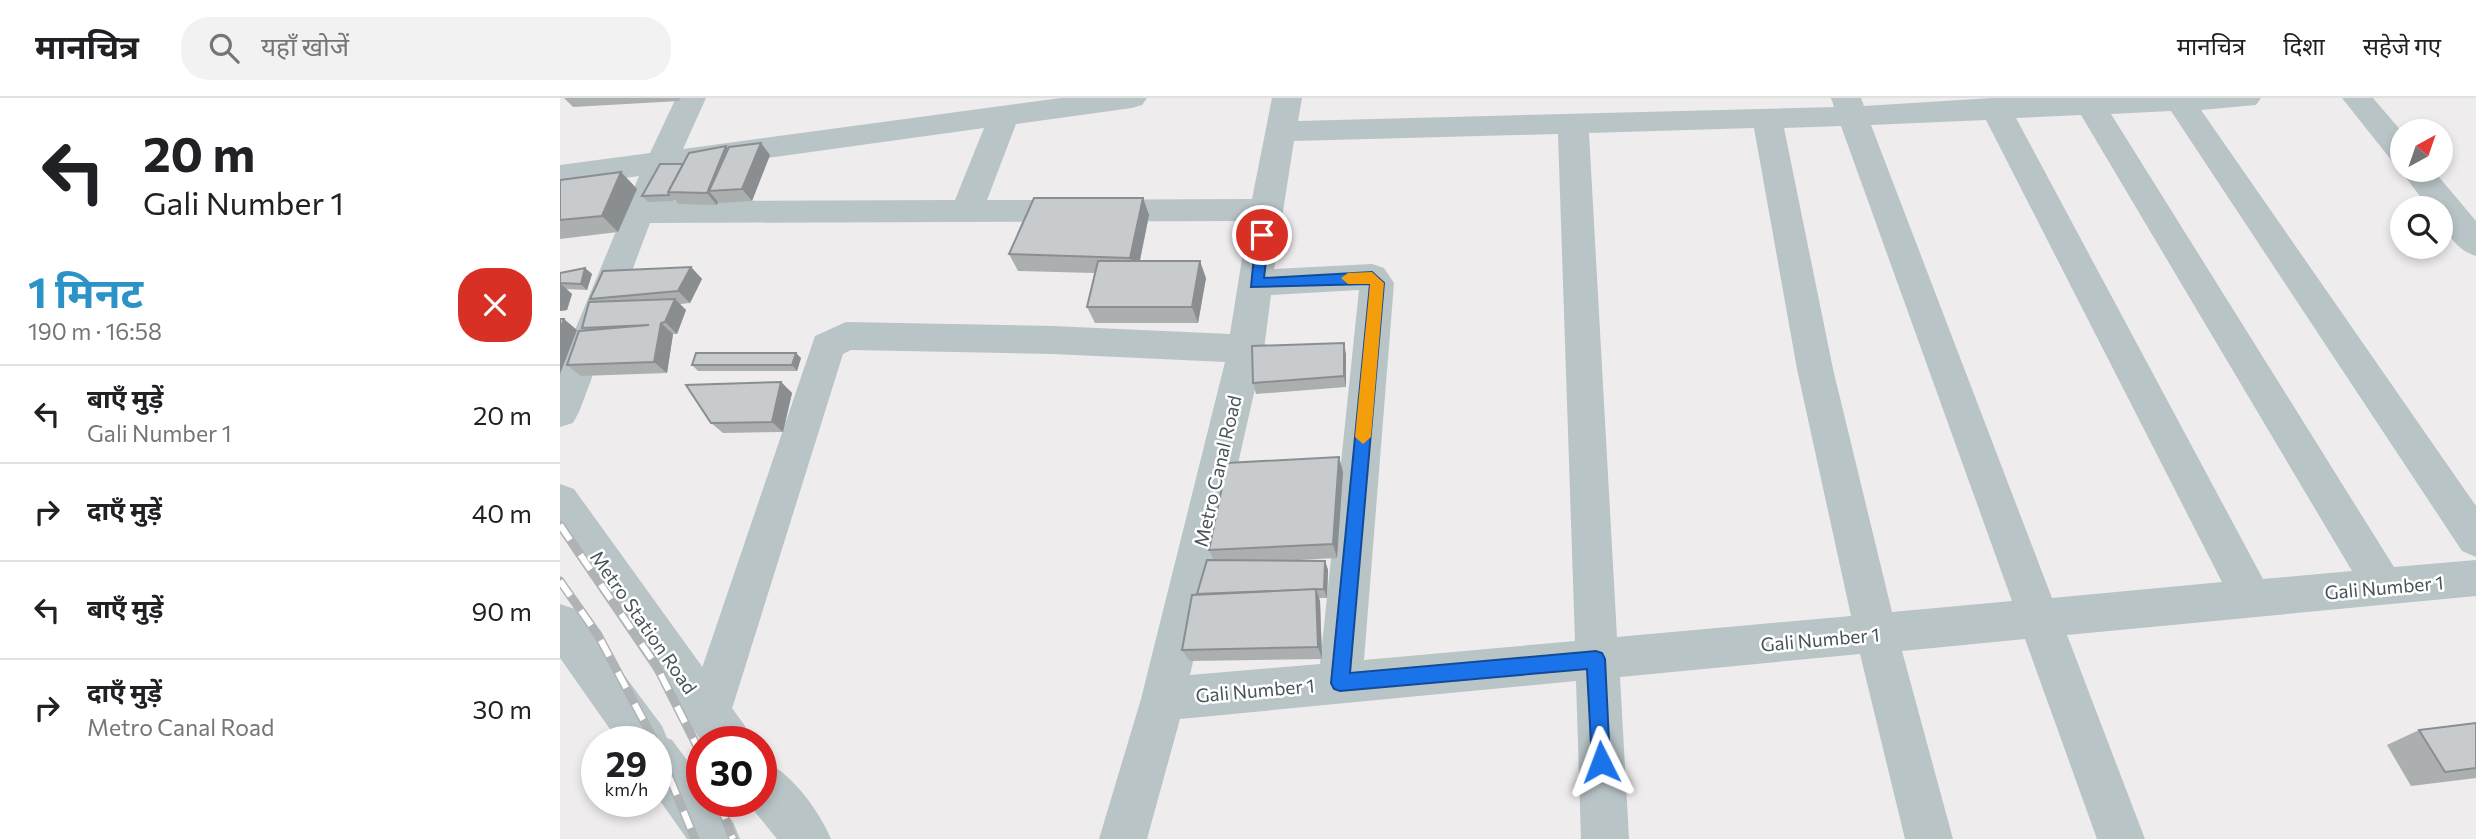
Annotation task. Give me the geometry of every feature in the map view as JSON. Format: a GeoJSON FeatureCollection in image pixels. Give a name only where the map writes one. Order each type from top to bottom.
{"type":"FeatureCollection","features":[{"type":"Feature","properties":{"kind":"street"},"geometry":{"type":"LineString","coordinates":[[560,412],[638,212],[691,98]]}},
{"type":"Feature","properties":{"kind":"street"},"geometry":{"type":"LineString","coordinates":[[918,126],[931,98]]}},
{"type":"Feature","properties":{"kind":"street"},"geometry":{"type":"LineString","coordinates":[[560,176],[918,126],[1024,108],[1132,98]]}},
{"type":"Feature","properties":{"kind":"street"},"geometry":{"type":"LineString","coordinates":[[1284,115],[1573,123],[1767,118],[1849,107],[1995,107],[2246,98]]}},
{"type":"Feature","properties":{"kind":"street"},"geometry":{"type":"LineString","coordinates":[[2357,98],[2390,138]]}},
{"type":"Feature","properties":{"kind":"street"},"geometry":{"type":"LineString","coordinates":[[2179,100],[2476,538]]}},
{"type":"Feature","properties":{"kind":"street"},"geometry":{"type":"LineString","coordinates":[[2088,103],[2384,587]]}},
{"type":"Feature","properties":{"kind":"street"},"geometry":{"type":"LineString","coordinates":[[1849,107],[2121,839]]}},
{"type":"Feature","properties":{"kind":"street"},"geometry":{"type":"LineString","coordinates":[[1995,107],[2252,599]]}},
{"type":"Feature","properties":{"kind":"street"},"geometry":{"type":"LineString","coordinates":[[966,211],[1024,108]]}},
{"type":"Feature","properties":{"kind":"street","name":"Metro Canal Road"},"geometry":{"type":"LineString","coordinates":[[1123,839],[1163,699],[1247,349],[1266,210],[1284,115]]}},
{"type":"Feature","properties":{"kind":"street"},"geometry":{"type":"LineString","coordinates":[[1767,118],[1815,369],[1876,634],[1929,839]]}},
{"type":"Feature","properties":{"kind":"street"},"geometry":{"type":"LineString","coordinates":[[1573,123],[1605,839]]}},
{"type":"Feature","properties":{"kind":"street"},"geometry":{"type":"LineString","coordinates":[[2426,182],[2476,244]]}},
{"type":"Feature","properties":{"kind":"street"},"geometry":{"type":"LineString","coordinates":[[638,212],[1266,210]]}},
{"type":"Feature","properties":{"kind":"street"},"geometry":{"type":"LineString","coordinates":[[1256,283],[1372,277],[1377,283],[1340,683]]}},
{"type":"Feature","properties":{"kind":"street"},"geometry":{"type":"LineString","coordinates":[[720,726],[828,346],[832,341],[846,336],[1039,340],[1247,349]]}},
{"type":"Feature","properties":{"kind":"street","name":"Metro Station Road"},"geometry":{"type":"LineString","coordinates":[[560,501],[717,726]]}},
{"type":"Feature","properties":{"kind":"street","name":"Gali Number 1"},"geometry":{"type":"LineString","coordinates":[[1163,699],[2476,578]]}},
{"type":"Feature","properties":{"kind":"street"},"geometry":{"type":"LineString","coordinates":[[560,623],[634,726]]}},
{"type":"Feature","properties":{"kind":"street"},"geometry":{"type":"LineString","coordinates":[[672,778],[716,839]]}},
{"type":"Feature","properties":{"kind":"street"},"geometry":{"type":"LineString","coordinates":[[777,802],[807,839]]}},
{"type":"Feature","properties":{"kind":"building"},"geometry":{"type":"Polygon","coordinates":[[[761,143],[742,189],[709,191],[729,147],[761,143]]]}},
{"type":"Feature","properties":{"kind":"building"},"geometry":{"type":"Polygon","coordinates":[[[726,146],[707,193],[668,192],[689,153],[726,146]]]}},
{"type":"Feature","properties":{"kind":"building"},"geometry":{"type":"Polygon","coordinates":[[[660,164],[683,164],[668,192],[669,195],[642,196],[660,164]]]}},
{"type":"Feature","properties":{"kind":"building"},"geometry":{"type":"Polygon","coordinates":[[[621,172],[602,216],[560,220],[560,180],[621,172]]]}},
{"type":"Feature","properties":{"kind":"building"},"geometry":{"type":"Polygon","coordinates":[[[1034,198],[1143,198],[1130,258],[1009,254],[1034,198]]]}},
{"type":"Feature","properties":{"kind":"building"},"geometry":{"type":"Polygon","coordinates":[[[1098,261],[1200,261],[1192,307],[1087,307],[1098,261]]]}},
{"type":"Feature","properties":{"kind":"building"},"geometry":{"type":"Polygon","coordinates":[[[691,267],[678,291],[590,299],[603,271],[691,267]]]}},
{"type":"Feature","properties":{"kind":"building"},"geometry":{"type":"Polygon","coordinates":[[[585,268],[581,284],[560,283],[560,273],[585,268]]]}},
{"type":"Feature","properties":{"kind":"building"},"geometry":{"type":"Polygon","coordinates":[[[675,299],[665,322],[661,323],[654,362],[567,365],[579,331],[649,325],[582,328],[589,302],[675,299]]]}},
{"type":"Feature","properties":{"kind":"building"},"geometry":{"type":"Polygon","coordinates":[[[1344,343],[1344,376],[1253,383],[1252,346],[1344,343]]]}},
{"type":"Feature","properties":{"kind":"building"},"geometry":{"type":"Polygon","coordinates":[[[696,353],[796,353],[792,365],[692,365],[696,353]]]}},
{"type":"Feature","properties":{"kind":"building"},"geometry":{"type":"Polygon","coordinates":[[[781,382],[772,422],[711,423],[686,385],[781,382]]]}},
{"type":"Feature","properties":{"kind":"building"},"geometry":{"type":"Polygon","coordinates":[[[1339,457],[1333,544],[1209,550],[1227,463],[1339,457]]]}},
{"type":"Feature","properties":{"kind":"building"},"geometry":{"type":"Polygon","coordinates":[[[1207,560],[1325,561],[1324,589],[1197,594],[1207,560]]]}},
{"type":"Feature","properties":{"kind":"building"},"geometry":{"type":"Polygon","coordinates":[[[1316,589],[1318,647],[1182,650],[1192,595],[1316,589]]]}},
{"type":"Feature","properties":{"kind":"building"},"geometry":{"type":"Polygon","coordinates":[[[2476,723],[2476,768],[2445,772],[2419,730],[2476,723]]]}},
{"type":"Feature","properties":{"kind":"railway"},"geometry":{"type":"LineString","coordinates":[[560,525],[656,665],[687,726]]}},
{"type":"Feature","properties":{"kind":"railway"},"geometry":{"type":"LineString","coordinates":[[560,581],[598,635],[646,726]]}},
{"type":"Feature","properties":{"kind":"railway"},"geometry":{"type":"LineString","coordinates":[[672,784],[695,839]]}},
{"type":"Feature","properties":{"kind":"railway"},"geometry":{"type":"LineString","coordinates":[[725,817],[733,839]]}},
{"type":"Feature","properties":{"kind":"slow traffic"},"geometry":{"type":"LineString","coordinates":[[1348,278],[1372,277],[1377,283],[1363,437]]}},
{"type":"Feature","properties":{"kind":"route"},"geometry":{"type":"LineString","coordinates":[[1262,235],[1256,283],[1372,277],[1377,283],[1340,683],[1596,659],[1601,762]]}}]}
